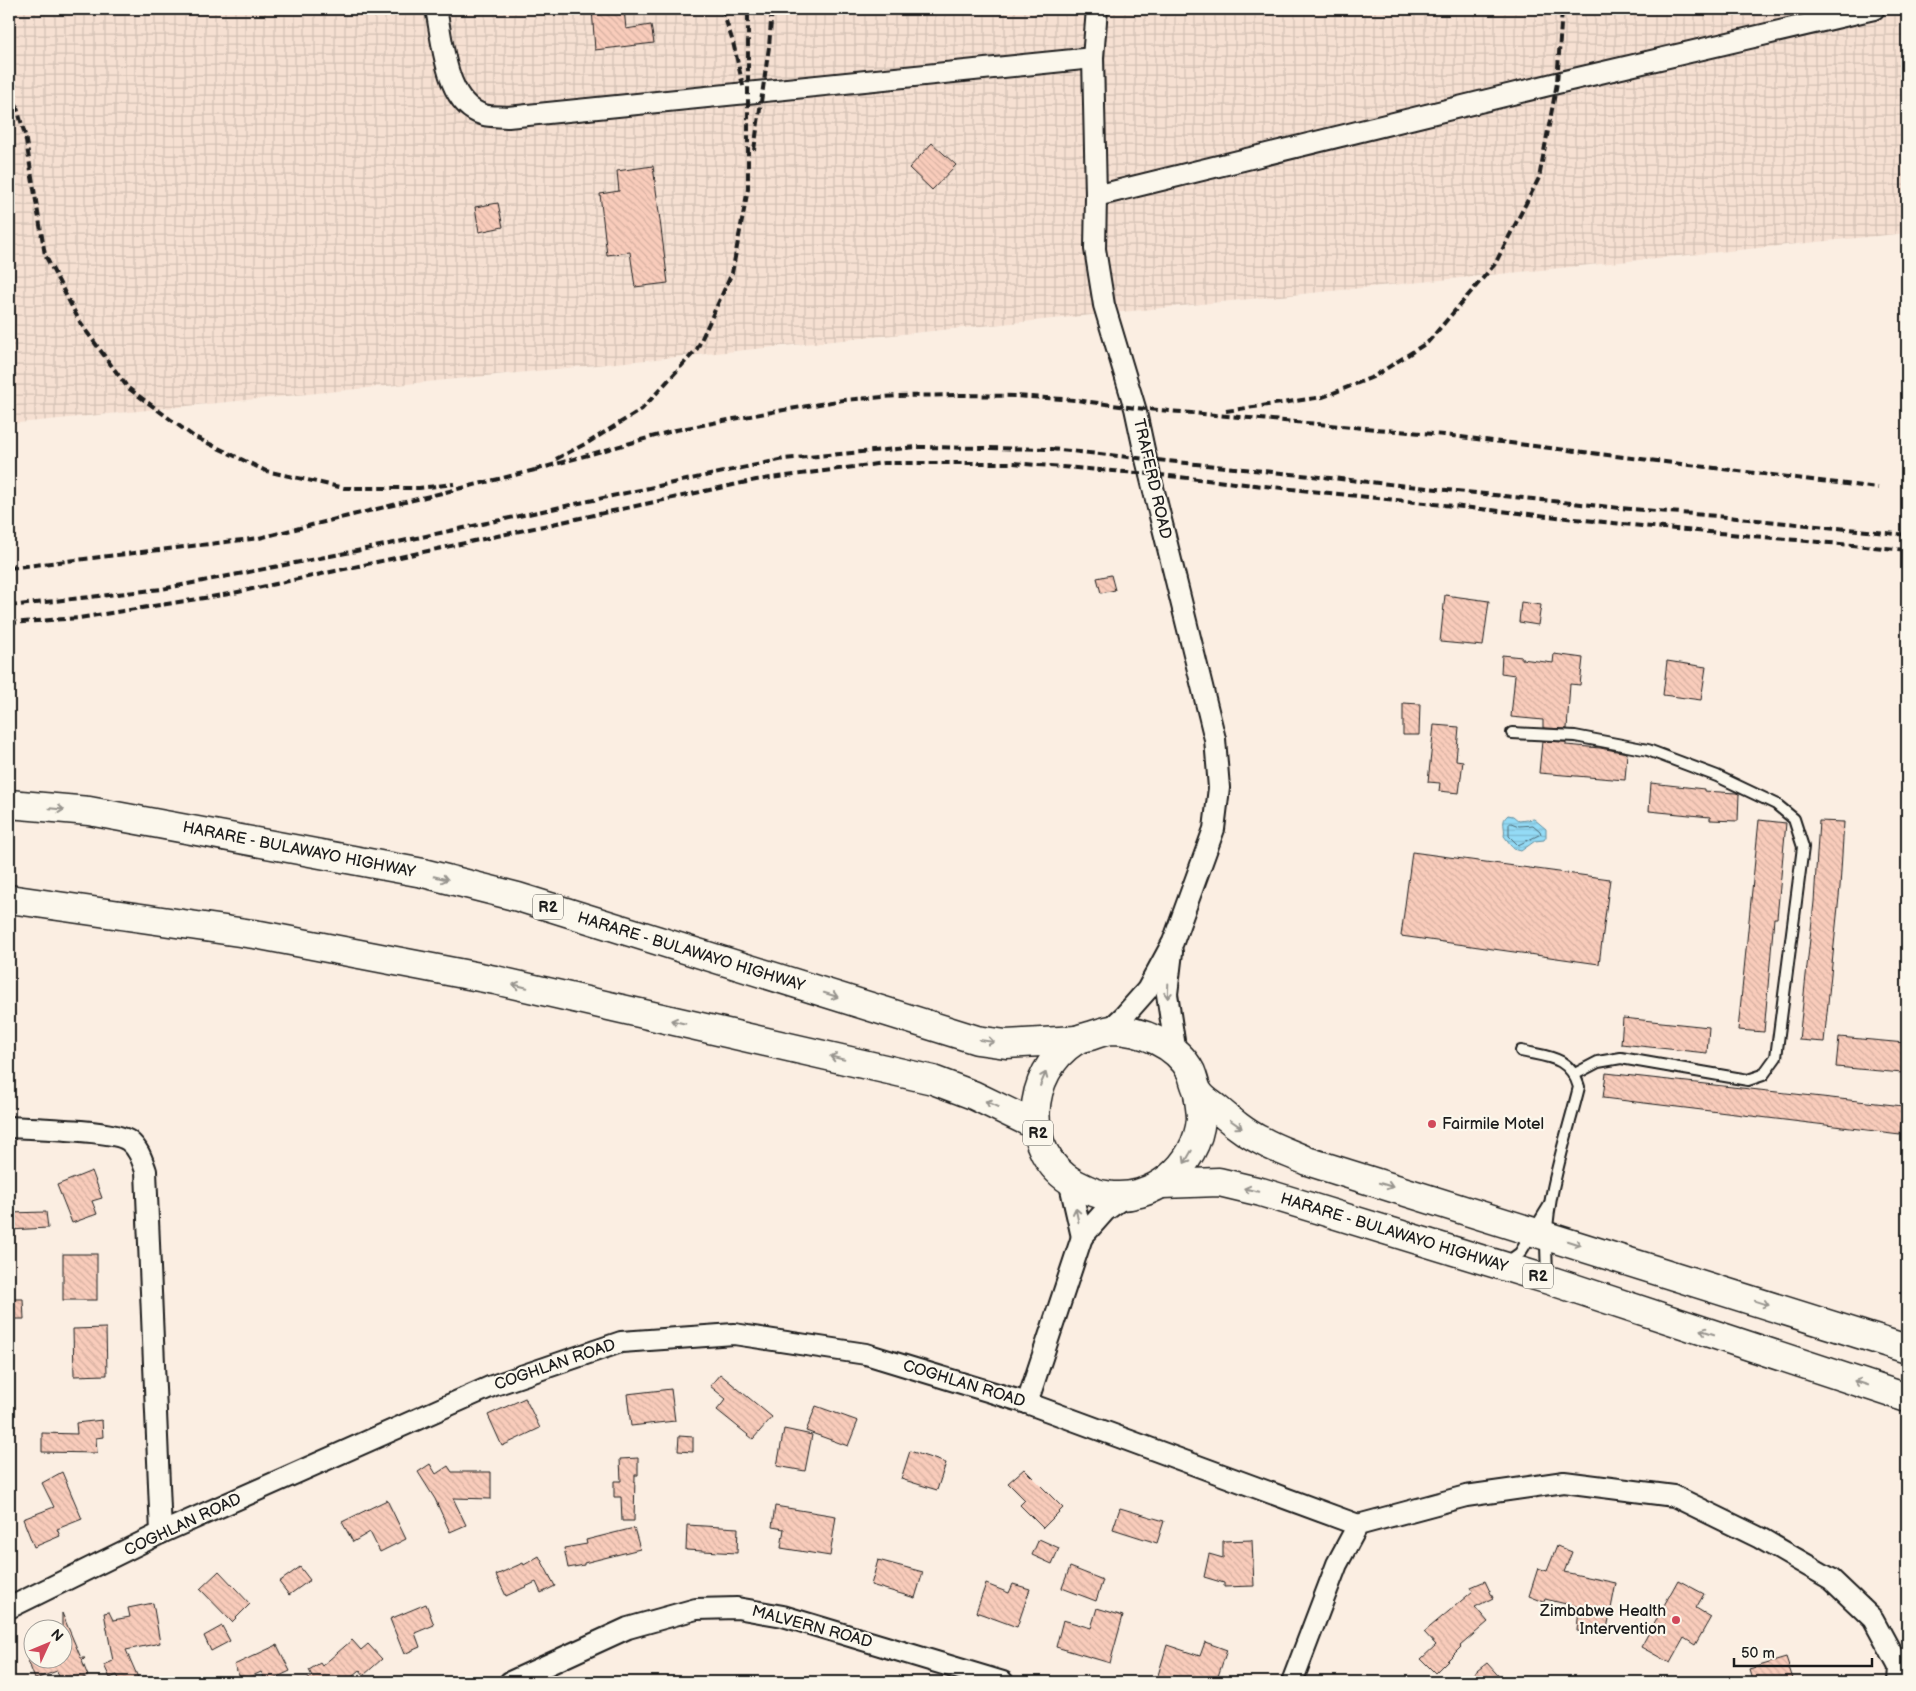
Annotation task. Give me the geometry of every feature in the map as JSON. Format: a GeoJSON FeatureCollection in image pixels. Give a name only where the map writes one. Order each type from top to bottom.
{"type":"FeatureCollection","features":[{"type":"Feature","properties":{"kind":"highway","name":"HARARE - BULAWAYO HIGHWAY"},"geometry":{"type":"LineString","coordinates":[[9,804],[89,811],[423,873],[518,897],[978,1040],[1006,1044],[1077,1040],[1109,1030],[1134,1031],[1157,1040],[1176,1054],[1191,1071],[1198,1093],[1201,1119],[1195,1144],[1182,1167],[1162,1184],[1144,1192],[1126,1196],[1106,1195],[1087,1190],[1069,1180],[1053,1165],[1042,1146],[1036,1126],[1036,1100],[1043,1076],[1057,1056],[1077,1040]]}},
{"type":"Feature","properties":{"kind":"highway","name":"R2"},"geometry":{"type":"LineString","coordinates":[[9,899],[260,935],[495,980],[933,1080],[973,1095],[1036,1126]]}},
{"type":"Feature","properties":{"kind":"highway"},"geometry":{"type":"LineString","coordinates":[[1198,1093],[1231,1121],[1262,1141],[1307,1161],[1907,1349]]}},
{"type":"Feature","properties":{"kind":"highway","name":"HARARE - BULAWAYO HIGHWAY"},"geometry":{"type":"LineString","coordinates":[[1162,1184],[1219,1182],[1261,1192],[1549,1280],[1907,1398]]}},
{"type":"Feature","properties":{"kind":"street"},"geometry":{"type":"LineString","coordinates":[[436,9],[450,78],[463,103],[484,115],[492,116],[508,117],[1093,58]]}},
{"type":"Feature","properties":{"kind":"street","name":"TRAFERD ROAD"},"geometry":{"type":"LineString","coordinates":[[1097,9],[1093,58],[1096,196],[1095,249],[1104,305],[1135,408],[1215,739],[1219,788],[1214,829],[1173,942],[1147,990],[1109,1030]]}},
{"type":"Feature","properties":{"kind":"street"},"geometry":{"type":"LineString","coordinates":[[1096,196],[1556,83],[1874,9]]}},
{"type":"Feature","properties":{"kind":"street","name":"TRAFERD ROAD"},"geometry":{"type":"LineString","coordinates":[[1173,942],[1167,994],[1176,1054]]}},
{"type":"Feature","properties":{"kind":"street"},"geometry":{"type":"LineString","coordinates":[[9,1127],[110,1134],[128,1140],[139,1152],[143,1162],[146,1171],[161,1533]]}},
{"type":"Feature","properties":{"kind":"street"},"geometry":{"type":"LineString","coordinates":[[1069,1180],[1082,1237]]}},
{"type":"Feature","properties":{"kind":"street"},"geometry":{"type":"LineString","coordinates":[[1027,1403],[1082,1237],[1105,1211],[1126,1196]]}},
{"type":"Feature","properties":{"kind":"street","name":"COGHLAN ROAD"},"geometry":{"type":"LineString","coordinates":[[9,1608],[161,1533],[492,1386],[620,1342],[734,1334],[866,1354],[1027,1403],[1358,1525]]}},
{"type":"Feature","properties":{"kind":"street"},"geometry":{"type":"LineString","coordinates":[[1292,1682],[1337,1564],[1358,1525],[1466,1496],[1564,1482],[1674,1496],[1760,1538],[1831,1579],[1873,1619],[1899,1667],[1898,1682]]}},
{"type":"Feature","properties":{"kind":"street","name":"MALVERN ROAD"},"geometry":{"type":"LineString","coordinates":[[510,1682],[628,1628],[696,1609],[737,1608],[783,1616],[1003,1682]]}},
{"type":"Feature","properties":{"kind":"lane"},"geometry":{"type":"LineString","coordinates":[[1512,733],[1575,736],[1648,750],[1717,776],[1776,804],[1794,819],[1803,846],[1776,1057],[1764,1075],[1748,1080],[1621,1058],[1598,1062],[1575,1074]]}},
{"type":"Feature","properties":{"kind":"lane"},"geometry":{"type":"LineString","coordinates":[[1501,1266],[1520,1253],[1540,1233],[1550,1205],[1579,1087],[1575,1074],[1562,1062],[1521,1051]]}},
{"type":"Feature","properties":{"kind":"lane"},"geometry":{"type":"LineString","coordinates":[[1549,1280],[1540,1233],[1550,1205]]}},
{"type":"Feature","properties":{"kind":"shaded area"},"geometry":{"type":"Polygon","coordinates":[[[9,9],[1907,9],[1907,233],[9,424],[9,9]]]}},
{"type":"Feature","properties":{"kind":"water"},"geometry":{"type":"Polygon","coordinates":[[[1508,815],[1513,816],[1519,821],[1534,819],[1546,829],[1546,837],[1544,840],[1535,841],[1521,851],[1514,849],[1504,836],[1504,820],[1508,815]]]}},
{"type":"Feature","properties":{"kind":"building"},"geometry":{"type":"Polygon","coordinates":[[[592,9],[624,9],[626,29],[651,25],[654,43],[595,50],[592,9]]]}},
{"type":"Feature","properties":{"kind":"building"},"geometry":{"type":"Polygon","coordinates":[[[932,143],[956,165],[932,190],[909,168],[932,143]]]}},
{"type":"Feature","properties":{"kind":"building"},"geometry":{"type":"Polygon","coordinates":[[[653,166],[668,283],[635,287],[630,252],[607,255],[600,194],[619,191],[617,171],[653,166]]]}},
{"type":"Feature","properties":{"kind":"building"},"geometry":{"type":"Polygon","coordinates":[[[498,203],[503,227],[479,232],[475,207],[498,203]]]}},
{"type":"Feature","properties":{"kind":"building"},"geometry":{"type":"Polygon","coordinates":[[[1111,575],[1115,590],[1101,593],[1097,578],[1111,575]]]}},
{"type":"Feature","properties":{"kind":"building"},"geometry":{"type":"Polygon","coordinates":[[[1445,595],[1489,601],[1483,646],[1440,642],[1445,595]]]}},
{"type":"Feature","properties":{"kind":"building"},"geometry":{"type":"Polygon","coordinates":[[[1521,602],[1541,605],[1538,625],[1519,622],[1521,602]]]}},
{"type":"Feature","properties":{"kind":"building"},"geometry":{"type":"Polygon","coordinates":[[[1554,654],[1583,658],[1580,685],[1570,684],[1567,729],[1543,728],[1543,720],[1511,717],[1515,675],[1501,673],[1502,655],[1553,663],[1554,654]]]}},
{"type":"Feature","properties":{"kind":"building"},"geometry":{"type":"Polygon","coordinates":[[[1667,661],[1706,667],[1701,700],[1663,695],[1667,661]]]}},
{"type":"Feature","properties":{"kind":"building"},"geometry":{"type":"Polygon","coordinates":[[[1403,703],[1420,704],[1419,735],[1403,735],[1403,703]]]}},
{"type":"Feature","properties":{"kind":"building"},"geometry":{"type":"Polygon","coordinates":[[[1434,725],[1459,727],[1456,760],[1463,761],[1459,793],[1439,791],[1440,783],[1428,782],[1434,725]]]}},
{"type":"Feature","properties":{"kind":"building"},"geometry":{"type":"Polygon","coordinates":[[[1542,741],[1566,742],[1566,745],[1627,753],[1625,780],[1539,773],[1542,741]]]}},
{"type":"Feature","properties":{"kind":"building"},"geometry":{"type":"Polygon","coordinates":[[[1651,783],[1739,794],[1738,821],[1710,820],[1710,817],[1649,811],[1651,783]]]}},
{"type":"Feature","properties":{"kind":"building"},"geometry":{"type":"Polygon","coordinates":[[[1759,820],[1786,823],[1777,918],[1774,918],[1764,1032],[1738,1030],[1759,820]]]}},
{"type":"Feature","properties":{"kind":"building"},"geometry":{"type":"Polygon","coordinates":[[[1819,821],[1844,822],[1840,887],[1824,1042],[1799,1040],[1814,902],[1819,821]]]}},
{"type":"Feature","properties":{"kind":"building"},"geometry":{"type":"Polygon","coordinates":[[[1412,852],[1610,879],[1599,964],[1401,936],[1412,852]]]}},
{"type":"Feature","properties":{"kind":"building"},"geometry":{"type":"Polygon","coordinates":[[[1623,1018],[1709,1027],[1707,1053],[1621,1044],[1623,1018]]]}},
{"type":"Feature","properties":{"kind":"building"},"geometry":{"type":"Polygon","coordinates":[[[1839,1037],[1905,1043],[1902,1073],[1836,1067],[1839,1037]]]}},
{"type":"Feature","properties":{"kind":"building"},"geometry":{"type":"Polygon","coordinates":[[[1606,1073],[1903,1106],[1900,1134],[1603,1098],[1606,1073]]]}},
{"type":"Feature","properties":{"kind":"building"},"geometry":{"type":"Polygon","coordinates":[[[92,1171],[102,1198],[92,1201],[97,1214],[72,1223],[57,1185],[92,1171]]]}},
{"type":"Feature","properties":{"kind":"building"},"geometry":{"type":"Polygon","coordinates":[[[46,1212],[48,1228],[9,1230],[9,1213],[46,1212]]]}},
{"type":"Feature","properties":{"kind":"building"},"geometry":{"type":"Polygon","coordinates":[[[63,1254],[97,1254],[97,1300],[63,1300],[63,1254]]]}},
{"type":"Feature","properties":{"kind":"building"},"geometry":{"type":"Polygon","coordinates":[[[9,1299],[23,1299],[24,1319],[9,1319],[9,1299]]]}},
{"type":"Feature","properties":{"kind":"building"},"geometry":{"type":"Polygon","coordinates":[[[106,1328],[107,1375],[74,1376],[73,1329],[106,1328]]]}},
{"type":"Feature","properties":{"kind":"building"},"geometry":{"type":"Polygon","coordinates":[[[720,1374],[772,1417],[753,1439],[717,1410],[726,1399],[710,1386],[720,1374]]]}},
{"type":"Feature","properties":{"kind":"building"},"geometry":{"type":"Polygon","coordinates":[[[671,1389],[675,1421],[631,1426],[627,1394],[671,1389]]]}},
{"type":"Feature","properties":{"kind":"building"},"geometry":{"type":"Polygon","coordinates":[[[525,1398],[540,1428],[502,1446],[488,1415],[525,1398]]]}},
{"type":"Feature","properties":{"kind":"building"},"geometry":{"type":"Polygon","coordinates":[[[816,1406],[858,1421],[848,1446],[806,1431],[816,1406]]]}},
{"type":"Feature","properties":{"kind":"building"},"geometry":{"type":"Polygon","coordinates":[[[102,1420],[103,1437],[96,1438],[97,1453],[42,1452],[42,1433],[77,1434],[76,1423],[102,1420]]]}},
{"type":"Feature","properties":{"kind":"building"},"geometry":{"type":"Polygon","coordinates":[[[784,1429],[812,1435],[805,1471],[777,1466],[784,1429]]]}},
{"type":"Feature","properties":{"kind":"building"},"geometry":{"type":"Polygon","coordinates":[[[679,1436],[693,1437],[693,1452],[678,1451],[679,1436]]]}},
{"type":"Feature","properties":{"kind":"building"},"geometry":{"type":"Polygon","coordinates":[[[910,1451],[946,1463],[937,1490],[901,1479],[910,1451]]]}},
{"type":"Feature","properties":{"kind":"building"},"geometry":{"type":"Polygon","coordinates":[[[638,1458],[638,1475],[635,1475],[634,1521],[622,1521],[621,1497],[614,1497],[614,1481],[621,1481],[620,1459],[638,1458]]]}},
{"type":"Feature","properties":{"kind":"building"},"geometry":{"type":"Polygon","coordinates":[[[430,1464],[436,1474],[448,1466],[452,1472],[491,1472],[491,1499],[453,1498],[466,1525],[450,1532],[435,1499],[418,1472],[430,1464]]]}},
{"type":"Feature","properties":{"kind":"building"},"geometry":{"type":"Polygon","coordinates":[[[1024,1469],[1063,1508],[1043,1528],[1020,1505],[1025,1500],[1008,1483],[1024,1469]]]}},
{"type":"Feature","properties":{"kind":"building"},"geometry":{"type":"Polygon","coordinates":[[[62,1472],[82,1519],[57,1529],[60,1536],[34,1547],[23,1519],[54,1507],[42,1483],[62,1472]]]}},
{"type":"Feature","properties":{"kind":"building"},"geometry":{"type":"Polygon","coordinates":[[[387,1500],[406,1539],[380,1552],[370,1532],[353,1542],[342,1522],[387,1500]]]}},
{"type":"Feature","properties":{"kind":"building"},"geometry":{"type":"Polygon","coordinates":[[[775,1506],[836,1516],[830,1556],[781,1548],[784,1529],[772,1527],[775,1506]]]}},
{"type":"Feature","properties":{"kind":"building"},"geometry":{"type":"Polygon","coordinates":[[[1120,1508],[1164,1521],[1157,1543],[1113,1529],[1120,1508]]]}},
{"type":"Feature","properties":{"kind":"building"},"geometry":{"type":"Polygon","coordinates":[[[687,1525],[738,1528],[737,1553],[686,1550],[687,1525]]]}},
{"type":"Feature","properties":{"kind":"building"},"geometry":{"type":"Polygon","coordinates":[[[634,1528],[640,1549],[568,1568],[564,1548],[587,1544],[586,1540],[634,1528]]]}},
{"type":"Feature","properties":{"kind":"building"},"geometry":{"type":"Polygon","coordinates":[[[1039,1539],[1059,1548],[1052,1564],[1032,1555],[1039,1539]]]}},
{"type":"Feature","properties":{"kind":"building"},"geometry":{"type":"Polygon","coordinates":[[[1252,1540],[1254,1586],[1224,1587],[1224,1583],[1204,1577],[1209,1554],[1223,1558],[1223,1541],[1252,1540]]]}},
{"type":"Feature","properties":{"kind":"building"},"geometry":{"type":"Polygon","coordinates":[[[1557,1546],[1572,1552],[1564,1572],[1616,1583],[1606,1634],[1577,1631],[1579,1607],[1545,1599],[1544,1602],[1529,1596],[1538,1568],[1547,1571],[1557,1546]]]}},
{"type":"Feature","properties":{"kind":"building"},"geometry":{"type":"Polygon","coordinates":[[[539,1556],[555,1586],[541,1593],[536,1582],[506,1596],[496,1575],[523,1563],[524,1565],[539,1556]]]}},
{"type":"Feature","properties":{"kind":"building"},"geometry":{"type":"Polygon","coordinates":[[[878,1560],[923,1572],[915,1598],[871,1585],[878,1560]]]}},
{"type":"Feature","properties":{"kind":"building"},"geometry":{"type":"Polygon","coordinates":[[[300,1567],[310,1580],[289,1595],[279,1582],[300,1567]]]}},
{"type":"Feature","properties":{"kind":"building"},"geometry":{"type":"Polygon","coordinates":[[[1070,1567],[1103,1580],[1096,1601],[1062,1588],[1070,1567]]]}},
{"type":"Feature","properties":{"kind":"building"},"geometry":{"type":"Polygon","coordinates":[[[219,1571],[250,1604],[232,1622],[200,1589],[219,1571]]]}},
{"type":"Feature","properties":{"kind":"building"},"geometry":{"type":"Polygon","coordinates":[[[1678,1580],[1704,1594],[1696,1608],[1711,1617],[1695,1645],[1684,1638],[1670,1663],[1641,1647],[1678,1580]]]}},
{"type":"Feature","properties":{"kind":"building"},"geometry":{"type":"Polygon","coordinates":[[[1485,1581],[1493,1598],[1475,1607],[1488,1622],[1460,1646],[1435,1673],[1421,1659],[1436,1645],[1424,1632],[1473,1591],[1471,1587],[1485,1581]]]}},
{"type":"Feature","properties":{"kind":"building"},"geometry":{"type":"Polygon","coordinates":[[[986,1584],[1009,1593],[1013,1584],[1030,1589],[1017,1627],[976,1612],[986,1584]]]}},
{"type":"Feature","properties":{"kind":"building"},"geometry":{"type":"Polygon","coordinates":[[[153,1603],[160,1643],[126,1650],[140,1682],[121,1682],[117,1675],[110,1678],[104,1665],[113,1661],[104,1613],[109,1612],[113,1620],[130,1617],[128,1608],[153,1603]]]}},
{"type":"Feature","properties":{"kind":"building"},"geometry":{"type":"Polygon","coordinates":[[[426,1604],[434,1625],[415,1633],[420,1647],[404,1654],[390,1619],[426,1604]]]}},
{"type":"Feature","properties":{"kind":"building"},"geometry":{"type":"Polygon","coordinates":[[[1097,1608],[1123,1616],[1110,1663],[1056,1647],[1063,1620],[1091,1628],[1097,1608]]]}},
{"type":"Feature","properties":{"kind":"building"},"geometry":{"type":"Polygon","coordinates":[[[222,1626],[230,1641],[211,1651],[204,1636],[222,1626]]]}},
{"type":"Feature","properties":{"kind":"building"},"geometry":{"type":"Polygon","coordinates":[[[72,1637],[81,1658],[85,1658],[82,1661],[88,1676],[73,1682],[61,1682],[57,1671],[35,1679],[31,1668],[72,1668],[72,1637]]]}},
{"type":"Feature","properties":{"kind":"building"},"geometry":{"type":"Polygon","coordinates":[[[352,1640],[361,1650],[368,1644],[382,1659],[364,1675],[360,1670],[346,1682],[342,1682],[338,1677],[332,1682],[305,1682],[312,1676],[309,1670],[320,1663],[322,1666],[352,1640]]]}},
{"type":"Feature","properties":{"kind":"building"},"geometry":{"type":"Polygon","coordinates":[[[1205,1642],[1227,1650],[1216,1682],[1156,1682],[1167,1645],[1200,1656],[1205,1642]]]}},
{"type":"Feature","properties":{"kind":"building"},"geometry":{"type":"Polygon","coordinates":[[[277,1645],[290,1671],[267,1682],[261,1672],[242,1681],[234,1665],[277,1645]]]}},
{"type":"Feature","properties":{"kind":"building"},"geometry":{"type":"Polygon","coordinates":[[[1786,1658],[1794,1682],[1753,1682],[1749,1669],[1786,1658]]]}},
{"type":"Feature","properties":{"kind":"building"},"geometry":{"type":"Polygon","coordinates":[[[1487,1663],[1504,1682],[1480,1682],[1473,1674],[1487,1663]]]}},
{"type":"Feature","properties":{"kind":"railway"},"geometry":{"type":"LineString","coordinates":[[722,9],[733,42],[744,90]]}},
{"type":"Feature","properties":{"kind":"railway"},"geometry":{"type":"LineString","coordinates":[[556,459],[589,442],[642,409],[697,349],[732,273],[748,189],[748,9]]}},
{"type":"Feature","properties":{"kind":"railway"},"geometry":{"type":"LineString","coordinates":[[754,150],[769,47],[772,9]]}},
{"type":"Feature","properties":{"kind":"railway"},"geometry":{"type":"LineString","coordinates":[[1226,411],[1323,397],[1373,377],[1428,342],[1495,264],[1539,178],[1557,83],[1562,9]]}},
{"type":"Feature","properties":{"kind":"railway"},"geometry":{"type":"LineString","coordinates":[[9,81],[25,135],[45,255],[81,324],[128,388],[193,436],[266,471],[344,488],[419,488],[454,484]]}},
{"type":"Feature","properties":{"kind":"railway"},"geometry":{"type":"LineString","coordinates":[[535,470],[676,430],[766,413],[843,400],[898,396],[960,395],[1076,400],[1135,408],[1444,435],[1878,488]]}},
{"type":"Feature","properties":{"kind":"railway"},"geometry":{"type":"LineString","coordinates":[[9,606],[162,589],[361,550],[784,459],[918,447],[1051,449],[1620,508],[1907,535]]}},
{"type":"Feature","properties":{"kind":"railway"},"geometry":{"type":"LineString","coordinates":[[9,623],[79,618],[229,594],[756,480],[884,463],[1013,463],[1150,474],[1642,526],[1907,550]]}},
{"type":"Feature","properties":{"kind":"railway"},"geometry":{"type":"LineString","coordinates":[[9,568],[259,538],[541,467]]}},
{"type":"Feature","properties":{"kind":"place","name":"Fairmile Motel"},"geometry":{"type":"Point","coordinates":[1432,1124]}},
{"type":"Feature","properties":{"kind":"place","name":"Zimbabwe Health Intervention"},"geometry":{"type":"Point","coordinates":[1676,1620]}}]}
